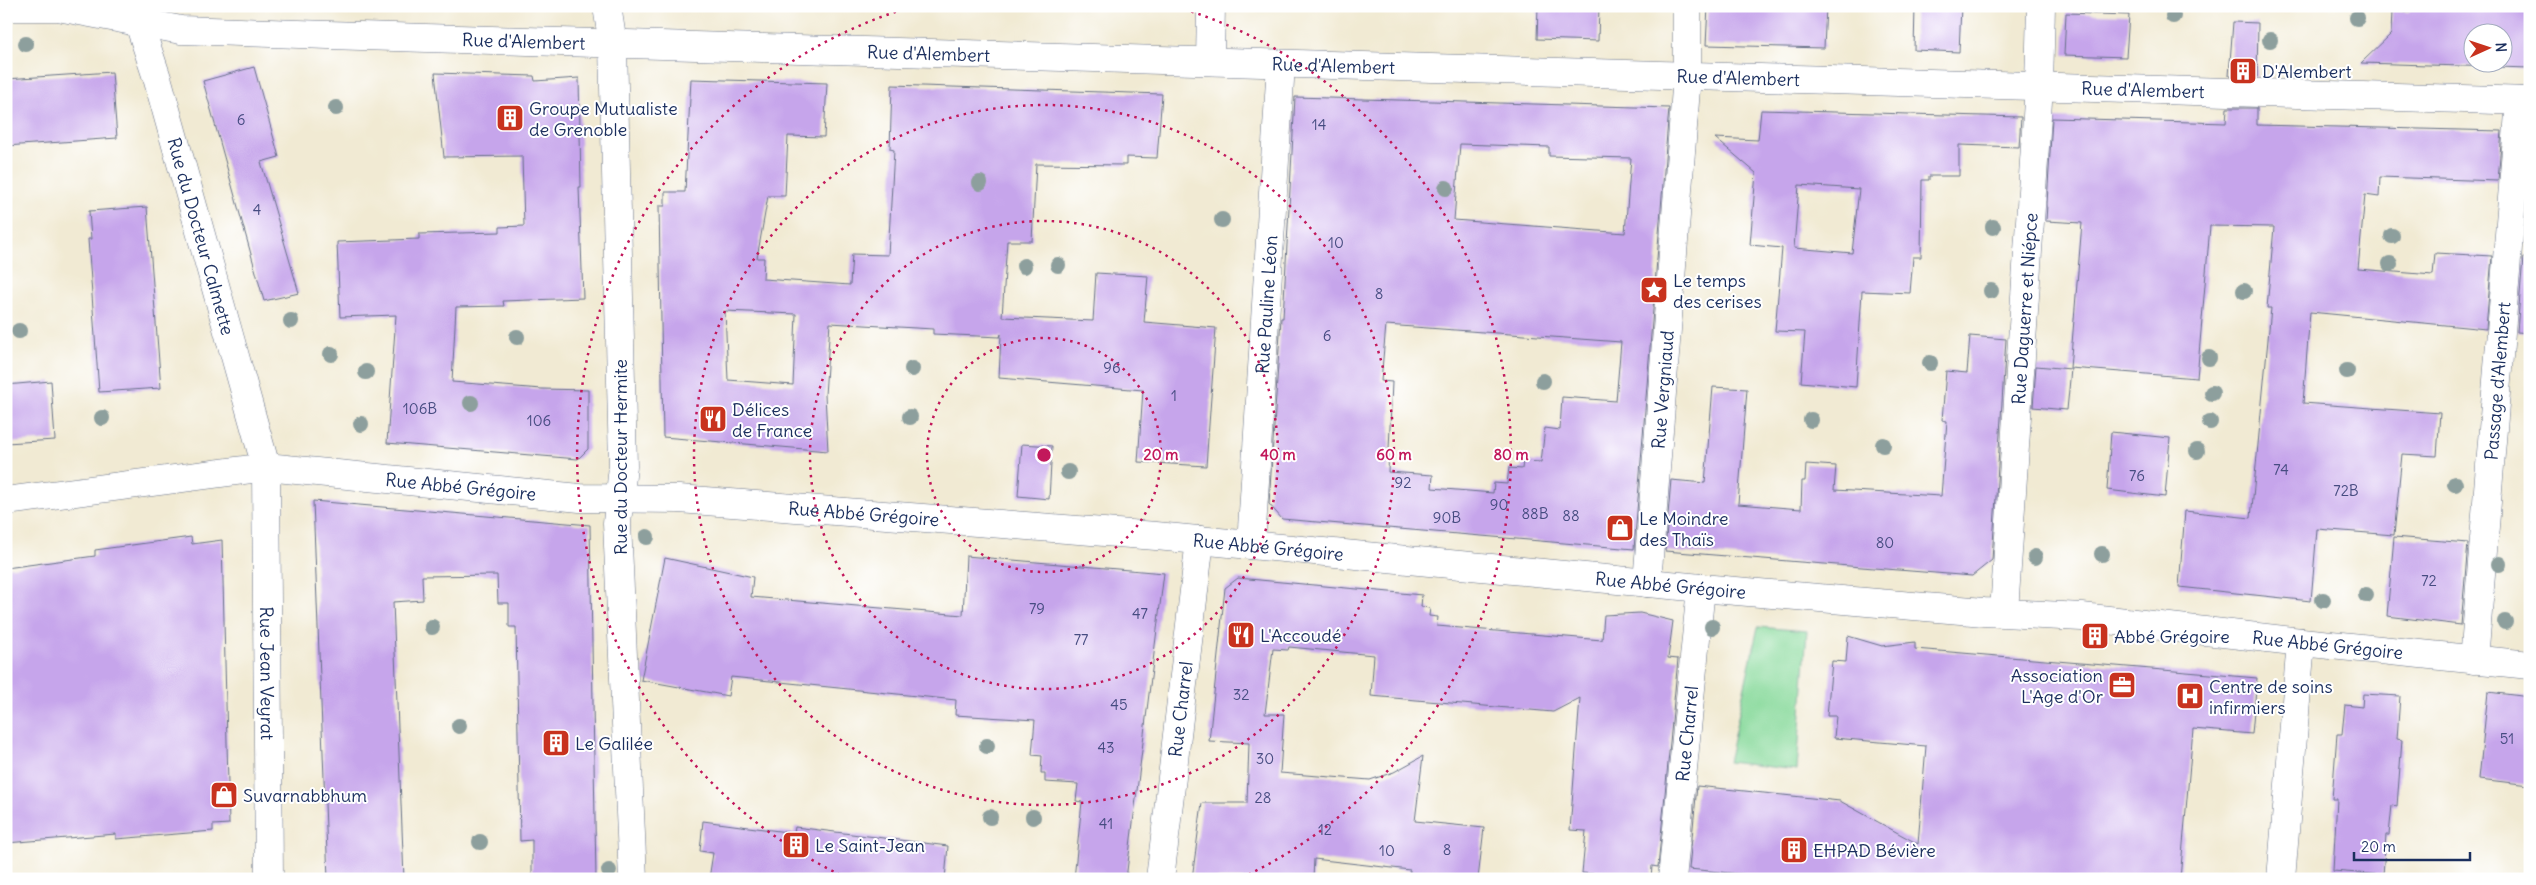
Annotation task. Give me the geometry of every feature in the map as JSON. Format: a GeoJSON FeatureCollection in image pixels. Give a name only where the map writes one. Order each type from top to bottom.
{"type":"FeatureCollection","features":[{"type":"Feature","properties":{"kind":"street","name":"Rue du Docteur Hermite"},"geometry":{"type":"LineString","coordinates":[[607,6],[613,45],[623,466],[617,523],[632,879]]}},
{"type":"Feature","properties":{"kind":"street"},"geometry":{"type":"LineString","coordinates":[[1210,61],[1211,6]]}},
{"type":"Feature","properties":{"kind":"street","name":"Rue Vergniaud"},"geometry":{"type":"LineString","coordinates":[[1647,583],[1687,76],[1687,6]]}},
{"type":"Feature","properties":{"kind":"street","name":"Rue Daguerre et Niépce"},"geometry":{"type":"LineString","coordinates":[[2004,612],[2039,86],[2041,6]]}},
{"type":"Feature","properties":{"kind":"street","name":"Rue d'Alembert"},"geometry":{"type":"LineString","coordinates":[[6,7],[58,7],[135,14],[181,30],[613,45],[2525,101]]}},
{"type":"Feature","properties":{"kind":"street","name":"Rue du Docteur Calmette"},"geometry":{"type":"LineString","coordinates":[[135,14],[158,81],[266,467]]}},
{"type":"Feature","properties":{"kind":"street","name":"Rue Pauline Léon"},"geometry":{"type":"LineString","coordinates":[[1251,545],[1281,64]]}},
{"type":"Feature","properties":{"kind":"street","name":"Passage d'Alembert"},"geometry":{"type":"LineString","coordinates":[[2474,660],[2525,101]]}},
{"type":"Feature","properties":{"kind":"street","name":"Rue Abbé Grégoire"},"geometry":{"type":"LineString","coordinates":[[6,501],[266,467],[580,498],[679,499],[1200,540],[1701,588],[2082,617],[2301,642],[2530,665]]}},
{"type":"Feature","properties":{"kind":"street","name":"Rue Jean Veyrat"},"geometry":{"type":"LineString","coordinates":[[266,467],[269,879]]}},
{"type":"Feature","properties":{"kind":"street","name":"Rue Charrel"},"geometry":{"type":"LineString","coordinates":[[1160,879],[1200,540]]}},
{"type":"Feature","properties":{"kind":"street","name":"Rue Charrel"},"geometry":{"type":"LineString","coordinates":[[1672,879],[1701,588]]}},
{"type":"Feature","properties":{"kind":"street"},"geometry":{"type":"LineString","coordinates":[[2281,879],[2301,642]]}},
{"type":"Feature","properties":{"kind":"green space"},"geometry":{"type":"Polygon","coordinates":[[[1758,627],[1807,631],[1797,770],[1728,762],[1758,627]]]}},
{"type":"Feature","properties":{"kind":"building"},"geometry":{"type":"Polygon","coordinates":[[[1538,6],[1599,6],[1598,41],[1537,39],[1538,6]]]}},
{"type":"Feature","properties":{"kind":"building"},"geometry":{"type":"Polygon","coordinates":[[[1708,6],[1826,6],[1824,48],[1706,45],[1708,6]]]}},
{"type":"Feature","properties":{"kind":"building"},"geometry":{"type":"Polygon","coordinates":[[[1915,6],[1961,6],[1959,52],[1914,50],[1915,6]]]}},
{"type":"Feature","properties":{"kind":"building"},"geometry":{"type":"Polygon","coordinates":[[[2424,6],[2530,6],[2530,68],[2514,68],[2514,22],[2464,22],[2464,66],[2361,63],[2391,34],[2392,11],[2409,12],[2410,9],[2423,9],[2424,6]]]}},
{"type":"Feature","properties":{"kind":"building"},"geometry":{"type":"Polygon","coordinates":[[[2066,13],[2129,15],[2126,57],[2064,55],[2066,13]]]}},
{"type":"Feature","properties":{"kind":"building"},"geometry":{"type":"Polygon","coordinates":[[[2233,22],[2258,23],[2257,77],[2229,76],[2233,22]]]}},
{"type":"Feature","properties":{"kind":"building"},"geometry":{"type":"Polygon","coordinates":[[[254,67],[279,157],[261,162],[299,293],[264,301],[203,81],[254,67]]]}},
{"type":"Feature","properties":{"kind":"building"},"geometry":{"type":"Polygon","coordinates":[[[112,72],[117,138],[6,146],[6,79],[112,72]]]}},
{"type":"Feature","properties":{"kind":"building"},"geometry":{"type":"Polygon","coordinates":[[[435,73],[534,76],[535,81],[579,78],[581,187],[579,187],[583,298],[503,301],[504,306],[456,307],[452,382],[542,389],[588,390],[588,449],[578,459],[387,443],[396,315],[340,317],[337,242],[419,239],[419,234],[500,232],[500,227],[524,226],[522,156],[444,157],[435,73]]]}},
{"type":"Feature","properties":{"kind":"building"},"geometry":{"type":"Polygon","coordinates":[[[691,79],[827,83],[824,137],[788,136],[785,196],[768,196],[757,258],[764,258],[763,279],[850,285],[852,254],[888,255],[894,150],[890,149],[892,85],[1162,94],[1157,158],[1126,157],[1126,165],[1036,164],[1032,241],[1007,241],[1002,317],[1093,321],[1096,273],[1148,276],[1144,322],[1216,328],[1206,466],[1138,462],[1143,390],[999,378],[1001,334],[1000,337],[933,334],[933,329],[830,323],[825,395],[828,451],[663,437],[659,206],[665,206],[665,192],[685,192],[691,79]],[[725,311],[728,380],[793,385],[796,314],[725,311]]]}},
{"type":"Feature","properties":{"kind":"building"},"geometry":{"type":"Polygon","coordinates":[[[1295,97],[1669,108],[1634,549],[1282,519],[1269,504],[1281,318],[1283,318],[1295,97]],[[1460,144],[1454,220],[1625,233],[1631,158],[1549,156],[1549,147],[1460,144]],[[1386,325],[1381,381],[1392,382],[1388,472],[1433,475],[1432,488],[1493,493],[1494,483],[1507,484],[1509,468],[1522,469],[1523,461],[1541,462],[1545,428],[1560,430],[1562,397],[1616,401],[1621,342],[1386,325]]]}},
{"type":"Feature","properties":{"kind":"building"},"geometry":{"type":"Polygon","coordinates":[[[2227,108],[2257,108],[2257,125],[2502,131],[2498,181],[2380,177],[2379,197],[2365,195],[2358,269],[2433,275],[2435,253],[2492,256],[2486,329],[2310,312],[2303,403],[2440,413],[2437,456],[2402,454],[2394,535],[2317,529],[2311,601],[2179,587],[2185,511],[2251,518],[2271,308],[2267,308],[2274,227],[2210,226],[2197,378],[2070,368],[2082,223],[2046,221],[2052,118],[2226,123],[2227,108]]]}},
{"type":"Feature","properties":{"kind":"building"},"geometry":{"type":"Polygon","coordinates":[[[1761,110],[2021,117],[2019,147],[1959,145],[1959,176],[1929,176],[1929,180],[1922,180],[1921,257],[1913,257],[1910,293],[1862,291],[1856,387],[1801,382],[1805,332],[1775,331],[1782,248],[1750,245],[1756,173],[1715,138],[1758,140],[1761,110]],[[1799,185],[1794,248],[1852,253],[1859,189],[1799,185]]]}},
{"type":"Feature","properties":{"kind":"building"},"geometry":{"type":"Polygon","coordinates":[[[147,207],[161,388],[99,392],[88,239],[91,239],[89,211],[147,207]]]}},
{"type":"Feature","properties":{"kind":"building"},"geometry":{"type":"Polygon","coordinates":[[[2523,258],[2530,258],[2530,333],[2517,332],[2523,258]]]}},
{"type":"Feature","properties":{"kind":"building"},"geometry":{"type":"Polygon","coordinates":[[[1970,336],[2006,339],[1992,560],[1972,576],[1665,551],[1671,480],[1705,483],[1713,387],[1747,389],[1738,504],[1801,509],[1802,481],[1805,481],[1806,464],[1836,466],[1834,490],[1941,496],[1947,421],[1942,420],[1946,371],[1967,373],[1970,336]]]}},
{"type":"Feature","properties":{"kind":"building"},"geometry":{"type":"Polygon","coordinates":[[[2036,366],[2071,369],[2067,410],[2033,407],[2036,366]]]}},
{"type":"Feature","properties":{"kind":"building"},"geometry":{"type":"Polygon","coordinates":[[[51,381],[55,440],[6,443],[6,385],[51,381]]]}},
{"type":"Feature","properties":{"kind":"building"},"geometry":{"type":"Polygon","coordinates":[[[2111,432],[2170,438],[2165,497],[2107,490],[2111,432]]]}},
{"type":"Feature","properties":{"kind":"building"},"geometry":{"type":"Polygon","coordinates":[[[1022,444],[1052,446],[1049,499],[1018,496],[1022,444]]]}},
{"type":"Feature","properties":{"kind":"building"},"geometry":{"type":"Polygon","coordinates":[[[313,501],[590,525],[596,879],[532,879],[532,840],[520,841],[516,627],[509,627],[509,603],[498,603],[497,575],[422,576],[423,600],[393,602],[404,879],[328,879],[313,501]]]}},
{"type":"Feature","properties":{"kind":"building"},"geometry":{"type":"Polygon","coordinates":[[[191,537],[192,544],[222,540],[229,824],[213,825],[213,831],[116,839],[116,834],[6,843],[6,568],[95,556],[95,550],[191,537]]]}},
{"type":"Feature","properties":{"kind":"building"},"geometry":{"type":"Polygon","coordinates":[[[2394,537],[2468,543],[2461,625],[2387,616],[2394,537]]]}},
{"type":"Feature","properties":{"kind":"building"},"geometry":{"type":"Polygon","coordinates":[[[966,556],[1164,573],[1126,879],[1074,879],[1082,802],[1076,801],[1078,784],[1045,782],[1045,773],[1041,773],[1042,756],[1032,755],[1035,720],[955,715],[956,700],[731,677],[728,696],[641,680],[665,558],[753,577],[751,597],[963,615],[966,556]]]}},
{"type":"Feature","properties":{"kind":"building"},"geometry":{"type":"Polygon","coordinates":[[[1238,578],[1422,595],[1421,607],[1430,608],[1429,616],[1438,617],[1437,626],[1602,640],[1604,615],[1640,613],[1673,621],[1668,658],[1678,659],[1658,867],[1652,866],[1651,879],[1582,873],[1586,831],[1570,830],[1580,698],[1553,712],[1371,696],[1374,655],[1289,647],[1288,650],[1273,649],[1265,714],[1284,714],[1280,773],[1370,780],[1394,772],[1423,756],[1415,821],[1484,828],[1478,879],[1409,879],[1410,870],[1314,859],[1313,879],[1192,879],[1202,803],[1247,803],[1249,743],[1209,741],[1225,588],[1238,578]]]}},
{"type":"Feature","properties":{"kind":"building"},"geometry":{"type":"Polygon","coordinates":[[[1848,636],[1882,646],[1915,642],[1915,649],[2257,678],[2252,734],[2193,729],[2180,879],[1791,879],[1689,869],[1697,786],[1840,801],[1918,844],[1926,746],[1834,738],[1836,716],[1827,716],[1832,661],[1846,662],[1848,636]]]}},
{"type":"Feature","properties":{"kind":"building"},"geometry":{"type":"Polygon","coordinates":[[[2488,692],[2530,697],[2530,785],[2479,779],[2488,692]]]}},
{"type":"Feature","properties":{"kind":"building"},"geometry":{"type":"Polygon","coordinates":[[[2363,694],[2400,696],[2397,739],[2402,740],[2397,806],[2392,805],[2389,835],[2386,835],[2383,875],[2333,871],[2337,799],[2332,799],[2337,734],[2342,734],[2345,705],[2362,707],[2363,694]]]}},
{"type":"Feature","properties":{"kind":"building","name":"Le Saint-Jean"},"geometry":{"type":"Polygon","coordinates":[[[703,821],[794,833],[795,827],[948,846],[945,879],[709,879],[713,853],[700,851],[703,821]]]}},
{"type":"Feature","properties":{"kind":"place","name":"D'Alembert"},"geometry":{"type":"Point","coordinates":[2243,71]}},
{"type":"Feature","properties":{"kind":"place","name":"Groupe Mutualiste de Grenoble"},"geometry":{"type":"Point","coordinates":[510,118]}},
{"type":"Feature","properties":{"kind":"place","name":"Le temps des cerises"},"geometry":{"type":"Point","coordinates":[1654,290]}},
{"type":"Feature","properties":{"kind":"place","name":"Délices de France"},"geometry":{"type":"Point","coordinates":[713,419]}},
{"type":"Feature","properties":{"kind":"place","name":"Le Moindre des Thaïs"},"geometry":{"type":"Point","coordinates":[1620,528]}},
{"type":"Feature","properties":{"kind":"place","name":"L'Accoudé"},"geometry":{"type":"Point","coordinates":[1241,635]}},
{"type":"Feature","properties":{"kind":"place","name":"Abbé Grégoire"},"geometry":{"type":"Point","coordinates":[2095,636]}},
{"type":"Feature","properties":{"kind":"place","name":"Association L'Age d'Or"},"geometry":{"type":"Point","coordinates":[2122,685]}},
{"type":"Feature","properties":{"kind":"place","name":"Centre de soins infirmiers"},"geometry":{"type":"Point","coordinates":[2190,696]}},
{"type":"Feature","properties":{"kind":"place","name":"Le Galilée"},"geometry":{"type":"Point","coordinates":[556,743]}},
{"type":"Feature","properties":{"kind":"place","name":"Suvarnabbhum"},"geometry":{"type":"Point","coordinates":[224,795]}},
{"type":"Feature","properties":{"kind":"place","name":"Le Saint-Jean"},"geometry":{"type":"Point","coordinates":[796,845]}},
{"type":"Feature","properties":{"kind":"place","name":"EHPAD Bévière"},"geometry":{"type":"Point","coordinates":[1794,850]}}]}
